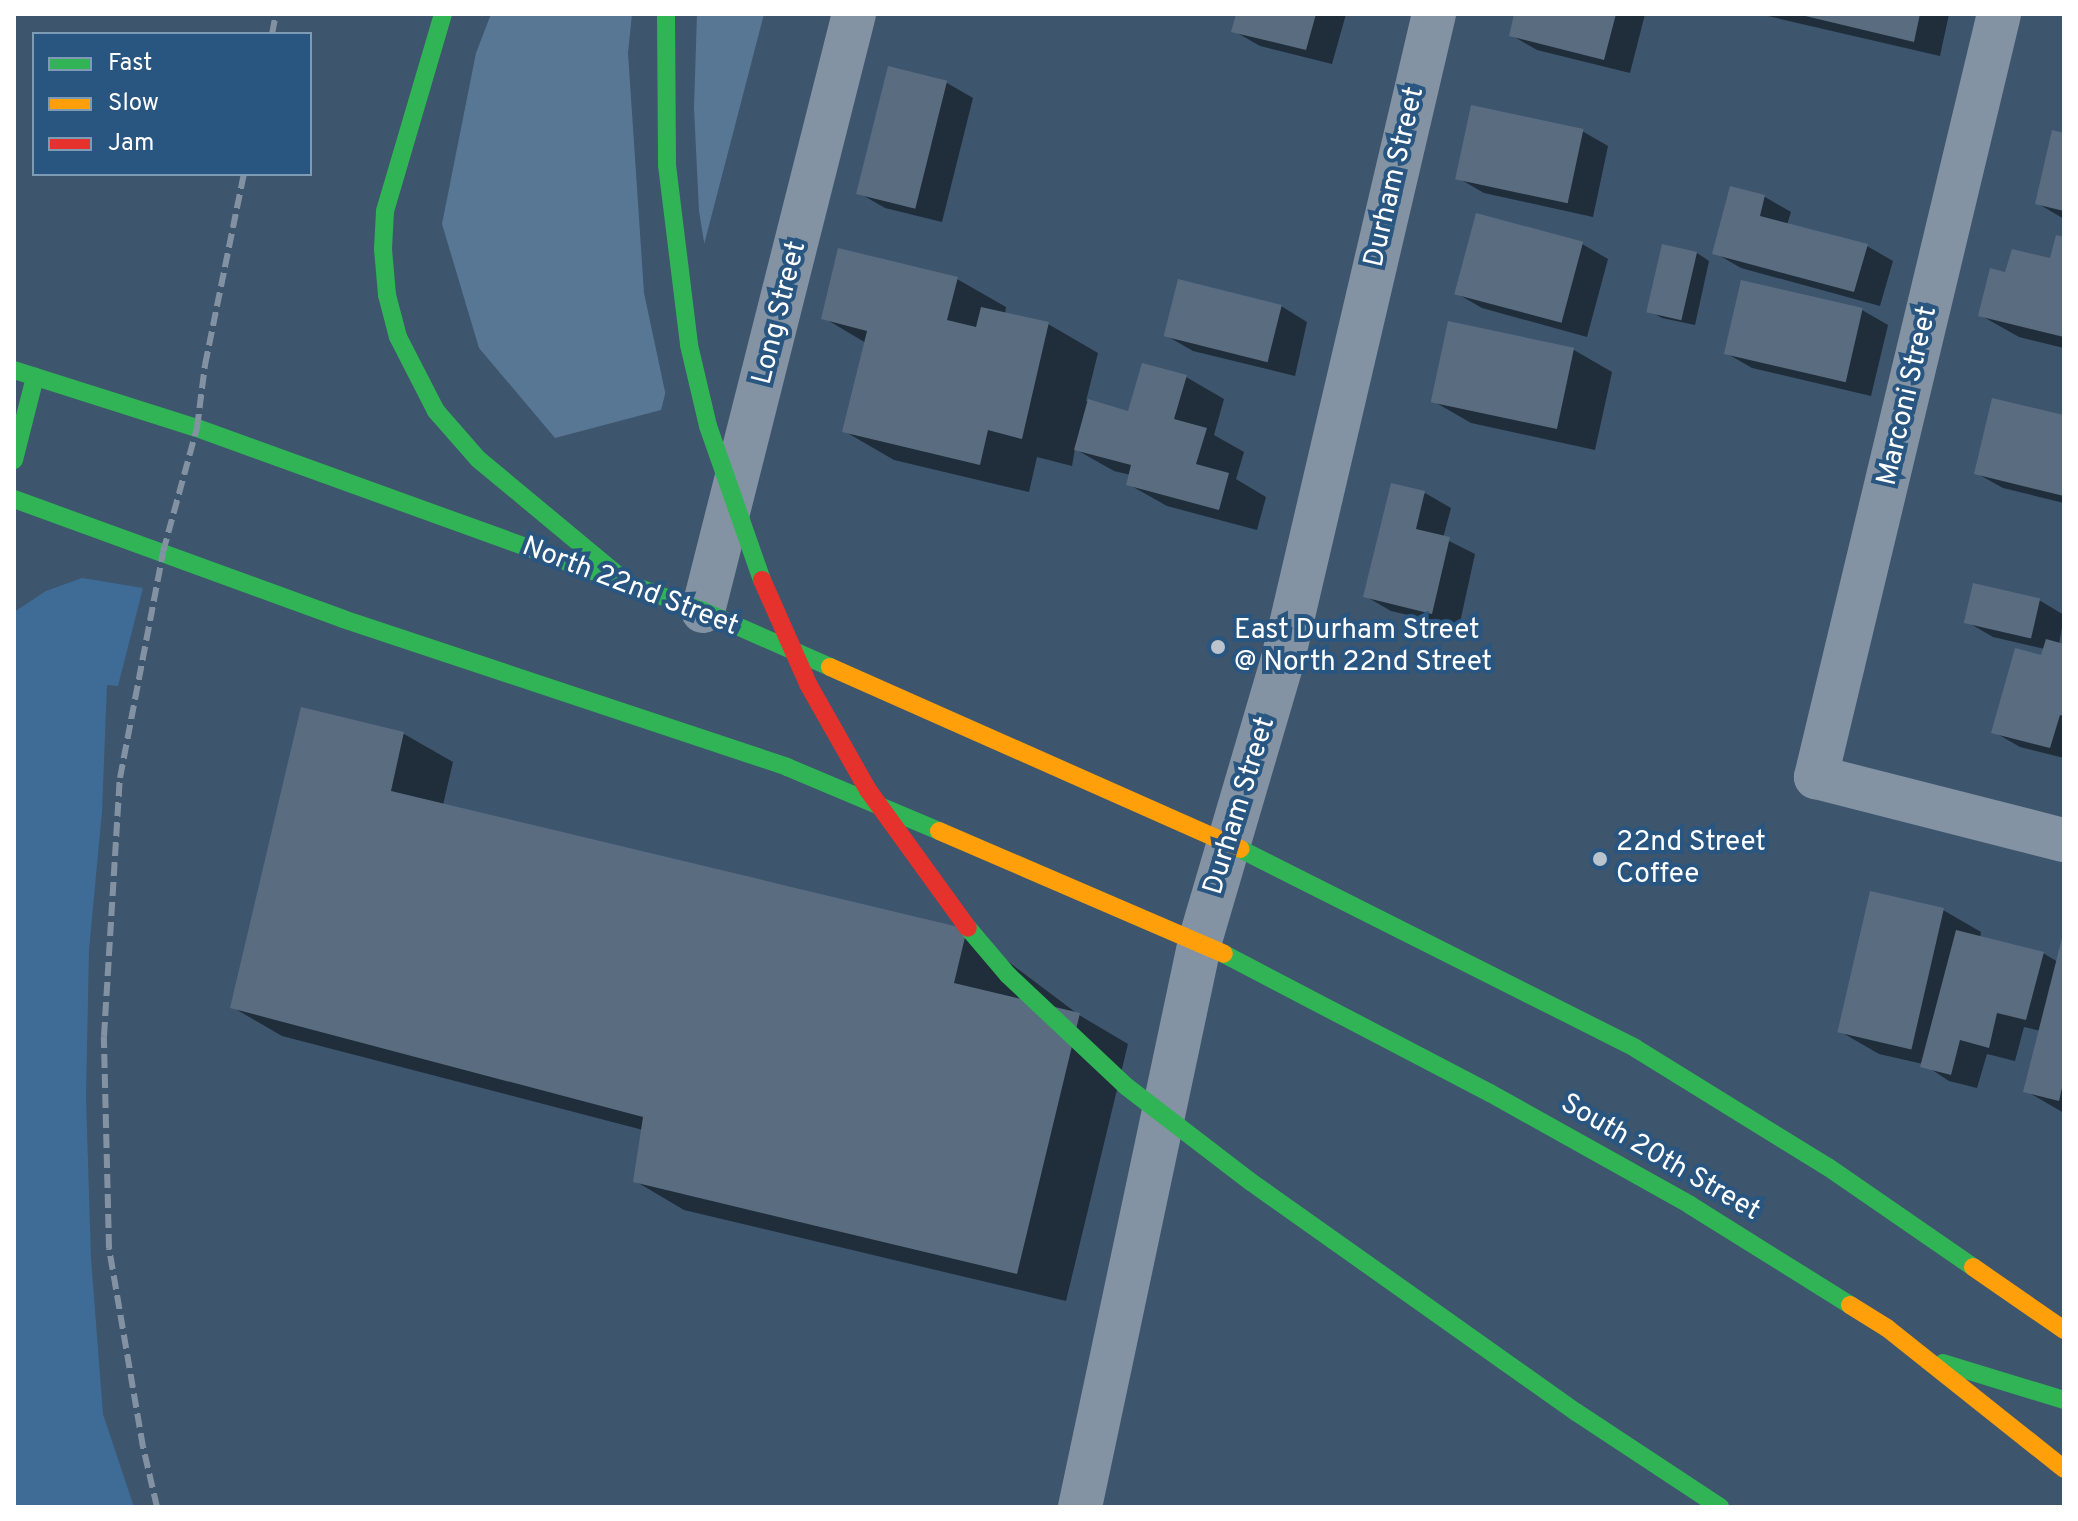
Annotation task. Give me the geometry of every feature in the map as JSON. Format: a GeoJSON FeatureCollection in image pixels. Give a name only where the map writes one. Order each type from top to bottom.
{"type":"FeatureCollection","features":[{"type":"Feature","properties":{"kind":"main road"},"geometry":{"type":"LineString","coordinates":[[443,14],[385,211],[383,249],[387,295],[398,337],[436,411],[478,459],[630,585]]}},
{"type":"Feature","properties":{"kind":"main road"},"geometry":{"type":"LineString","coordinates":[[666,14],[664,95],[667,165],[689,345],[708,426],[749,551],[808,684],[868,790],[907,848],[947,903],[1008,975],[1127,1087],[1251,1182],[1576,1412],[1720,1507]]}},
{"type":"Feature","properties":{"kind":"main road","name":"North 22nd Street"},"geometry":{"type":"LineString","coordinates":[[14,370],[197,428],[703,611],[1229,844]]}},
{"type":"Feature","properties":{"kind":"main road"},"geometry":{"type":"LineString","coordinates":[[14,460],[35,377]]}},
{"type":"Feature","properties":{"kind":"main road"},"geometry":{"type":"LineString","coordinates":[[14,499],[343,619],[787,767],[1200,941]]}},
{"type":"Feature","properties":{"kind":"main road"},"geometry":{"type":"LineString","coordinates":[[1229,844],[1635,1048],[1828,1167],[2064,1330]]}},
{"type":"Feature","properties":{"kind":"main road","name":"South 20th Street"},"geometry":{"type":"LineString","coordinates":[[1200,941],[1490,1093],[1690,1205],[1887,1328],[2064,1469]]}},
{"type":"Feature","properties":{"kind":"main road"},"geometry":{"type":"LineString","coordinates":[[1921,1357],[2064,1400]]}},
{"type":"Feature","properties":{"kind":"street","name":"Long Street"},"geometry":{"type":"LineString","coordinates":[[703,611],[854,14]]}},
{"type":"Feature","properties":{"kind":"street","name":"Durham Street"},"geometry":{"type":"LineString","coordinates":[[1080,1507],[1200,941],[1282,663],[1434,14]]}},
{"type":"Feature","properties":{"kind":"street","name":"Marconi Street"},"geometry":{"type":"LineString","coordinates":[[1999,14],[1816,777],[2064,840]]}},
{"type":"Feature","properties":{"kind":"shaded area"},"geometry":{"type":"Polygon","coordinates":[[[491,14],[764,14],[661,410],[555,438],[479,348],[442,224],[476,53],[491,14]]]}},
{"type":"Feature","properties":{"kind":"shaded area"},"geometry":{"type":"Polygon","coordinates":[[[82,578],[143,588],[118,686],[107,685],[102,812],[89,950],[86,1097],[91,1258],[103,1414],[134,1507],[14,1507],[14,612],[46,591],[82,578]]]}},
{"type":"Feature","properties":{"kind":"pier"},"geometry":{"type":"Polygon","coordinates":[[[632,14],[697,14],[694,108],[699,211],[706,254],[667,401],[644,293],[628,53],[632,14]]]}},
{"type":"Feature","properties":{"kind":"building"},"geometry":{"type":"Polygon","coordinates":[[[1236,14],[1316,14],[1306,50],[1231,32],[1236,14]]]}},
{"type":"Feature","properties":{"kind":"building"},"geometry":{"type":"Polygon","coordinates":[[[1514,14],[1616,14],[1604,60],[1509,36],[1514,14]]]}},
{"type":"Feature","properties":{"kind":"building"},"geometry":{"type":"Polygon","coordinates":[[[1797,14],[1920,14],[1914,42],[1797,14]]]}},
{"type":"Feature","properties":{"kind":"building"},"geometry":{"type":"Polygon","coordinates":[[[888,66],[947,81],[915,209],[856,194],[888,66]]]}},
{"type":"Feature","properties":{"kind":"building"},"geometry":{"type":"Polygon","coordinates":[[[1471,105],[1583,129],[1568,203],[1455,179],[1471,105]]]}},
{"type":"Feature","properties":{"kind":"building"},"geometry":{"type":"Polygon","coordinates":[[[2052,130],[2064,133],[2064,211],[2035,204],[2052,130]]]}},
{"type":"Feature","properties":{"kind":"building"},"geometry":{"type":"Polygon","coordinates":[[[1730,186],[1765,195],[1760,216],[1868,244],[1854,292],[1712,254],[1730,186]]]}},
{"type":"Feature","properties":{"kind":"building"},"geometry":{"type":"Polygon","coordinates":[[[1476,213],[1583,242],[1561,323],[1454,294],[1476,213]]]}},
{"type":"Feature","properties":{"kind":"building"},"geometry":{"type":"Polygon","coordinates":[[[2056,235],[2064,237],[2064,337],[1978,316],[1990,268],[2005,272],[2012,249],[2050,258],[2056,235]]]}},
{"type":"Feature","properties":{"kind":"building"},"geometry":{"type":"Polygon","coordinates":[[[1662,244],[1697,252],[1681,320],[1646,312],[1662,244]]]}},
{"type":"Feature","properties":{"kind":"building"},"geometry":{"type":"Polygon","coordinates":[[[838,248],[958,277],[947,320],[976,327],[981,307],[1049,322],[1022,439],[988,430],[980,465],[842,432],[867,331],[821,319],[838,248]]]}},
{"type":"Feature","properties":{"kind":"building"},"geometry":{"type":"Polygon","coordinates":[[[1178,279],[1282,305],[1268,362],[1164,336],[1178,279]]]}},
{"type":"Feature","properties":{"kind":"building"},"geometry":{"type":"Polygon","coordinates":[[[1741,280],[1863,308],[1846,382],[1724,354],[1741,280]]]}},
{"type":"Feature","properties":{"kind":"building"},"geometry":{"type":"Polygon","coordinates":[[[1448,321],[1574,348],[1557,429],[1431,402],[1448,321]]]}},
{"type":"Feature","properties":{"kind":"building"},"geometry":{"type":"Polygon","coordinates":[[[1142,363],[1187,375],[1174,419],[1207,428],[1196,464],[1229,473],[1219,510],[1126,485],[1131,465],[1074,450],[1088,399],[1128,411],[1142,363]]]}},
{"type":"Feature","properties":{"kind":"building"},"geometry":{"type":"Polygon","coordinates":[[[1992,398],[2064,415],[2064,496],[1974,474],[1992,398]]]}},
{"type":"Feature","properties":{"kind":"building"},"geometry":{"type":"Polygon","coordinates":[[[1391,483],[1425,491],[1416,529],[1450,537],[1432,614],[1363,597],[1391,483]]]}},
{"type":"Feature","properties":{"kind":"building"},"geometry":{"type":"Polygon","coordinates":[[[1973,583],[2040,599],[2031,638],[1964,623],[1973,583]]]}},
{"type":"Feature","properties":{"kind":"building"},"geometry":{"type":"Polygon","coordinates":[[[2046,639],[2064,644],[2064,716],[2060,715],[2050,748],[1991,733],[2015,648],[2041,655],[2046,639]]]}},
{"type":"Feature","properties":{"kind":"building"},"geometry":{"type":"Polygon","coordinates":[[[301,707],[404,732],[391,791],[967,929],[954,983],[1080,1013],[1017,1274],[633,1182],[643,1117],[230,1008],[301,707]]]}},
{"type":"Feature","properties":{"kind":"building"},"geometry":{"type":"Polygon","coordinates":[[[1870,891],[1944,908],[1911,1049],[1837,1032],[1870,891]]]}},
{"type":"Feature","properties":{"kind":"building"},"geometry":{"type":"Polygon","coordinates":[[[1956,930],[2044,952],[2026,1020],[1997,1013],[1989,1048],[1960,1040],[1951,1075],[1920,1067],[1956,930]]]}},
{"type":"Feature","properties":{"kind":"building"},"geometry":{"type":"Polygon","coordinates":[[[2062,938],[2064,1079],[2059,1101],[2023,1092],[2062,938]]]}},
{"type":"Feature","properties":{"kind":"railway"},"geometry":{"type":"LineString","coordinates":[[272,32],[276,14]]}},
{"type":"Feature","properties":{"kind":"railway"},"geometry":{"type":"LineString","coordinates":[[157,1507],[143,1447],[109,1248],[104,1036],[120,778],[163,552],[197,428],[205,365],[244,176]]}},
{"type":"Feature","properties":{"kind":"traffic: fast"},"geometry":{"type":"LineString","coordinates":[[443,14],[385,211],[383,249],[387,295],[398,337],[436,411],[478,459],[630,585]]}},
{"type":"Feature","properties":{"kind":"traffic: fast"},"geometry":{"type":"LineString","coordinates":[[666,14],[667,165],[689,345],[708,426],[762,580]]}},
{"type":"Feature","properties":{"kind":"traffic: fast"},"geometry":{"type":"LineString","coordinates":[[14,370],[197,428],[703,611],[830,667]]}},
{"type":"Feature","properties":{"kind":"traffic: fast"},"geometry":{"type":"LineString","coordinates":[[14,460],[35,377]]}},
{"type":"Feature","properties":{"kind":"traffic: fast"},"geometry":{"type":"LineString","coordinates":[[14,499],[343,619],[787,767],[939,831]]}},
{"type":"Feature","properties":{"kind":"traffic: fast"},"geometry":{"type":"LineString","coordinates":[[1240,849],[1635,1048],[1828,1167],[1973,1267]]}},
{"type":"Feature","properties":{"kind":"traffic: fast"},"geometry":{"type":"LineString","coordinates":[[968,928],[1008,975],[1127,1087],[1251,1182]]}},
{"type":"Feature","properties":{"kind":"traffic: fast"},"geometry":{"type":"LineString","coordinates":[[1224,954],[1490,1093],[1690,1205],[1850,1305]]}},
{"type":"Feature","properties":{"kind":"traffic: fast"},"geometry":{"type":"LineString","coordinates":[[1251,1182],[1576,1412],[1720,1507]]}},
{"type":"Feature","properties":{"kind":"traffic: fast"},"geometry":{"type":"LineString","coordinates":[[1943,1363],[2064,1400]]}},
{"type":"Feature","properties":{"kind":"traffic: slow"},"geometry":{"type":"LineString","coordinates":[[830,667],[1240,849]]}},
{"type":"Feature","properties":{"kind":"traffic: slow"},"geometry":{"type":"LineString","coordinates":[[939,831],[1224,954]]}},
{"type":"Feature","properties":{"kind":"traffic: slow"},"geometry":{"type":"LineString","coordinates":[[1973,1267],[2064,1330]]}},
{"type":"Feature","properties":{"kind":"traffic: slow"},"geometry":{"type":"LineString","coordinates":[[1850,1305],[1887,1328],[2064,1469]]}},
{"type":"Feature","properties":{"kind":"traffic: jam"},"geometry":{"type":"LineString","coordinates":[[762,580],[808,684],[868,790],[968,928]]}},
{"type":"Feature","properties":{"kind":"place","name":"East Durham Street @ North 22nd Street"},"geometry":{"type":"Point","coordinates":[1218,647]}},
{"type":"Feature","properties":{"kind":"place","name":"22nd Street Coffee"},"geometry":{"type":"Point","coordinates":[1600,859]}}]}
